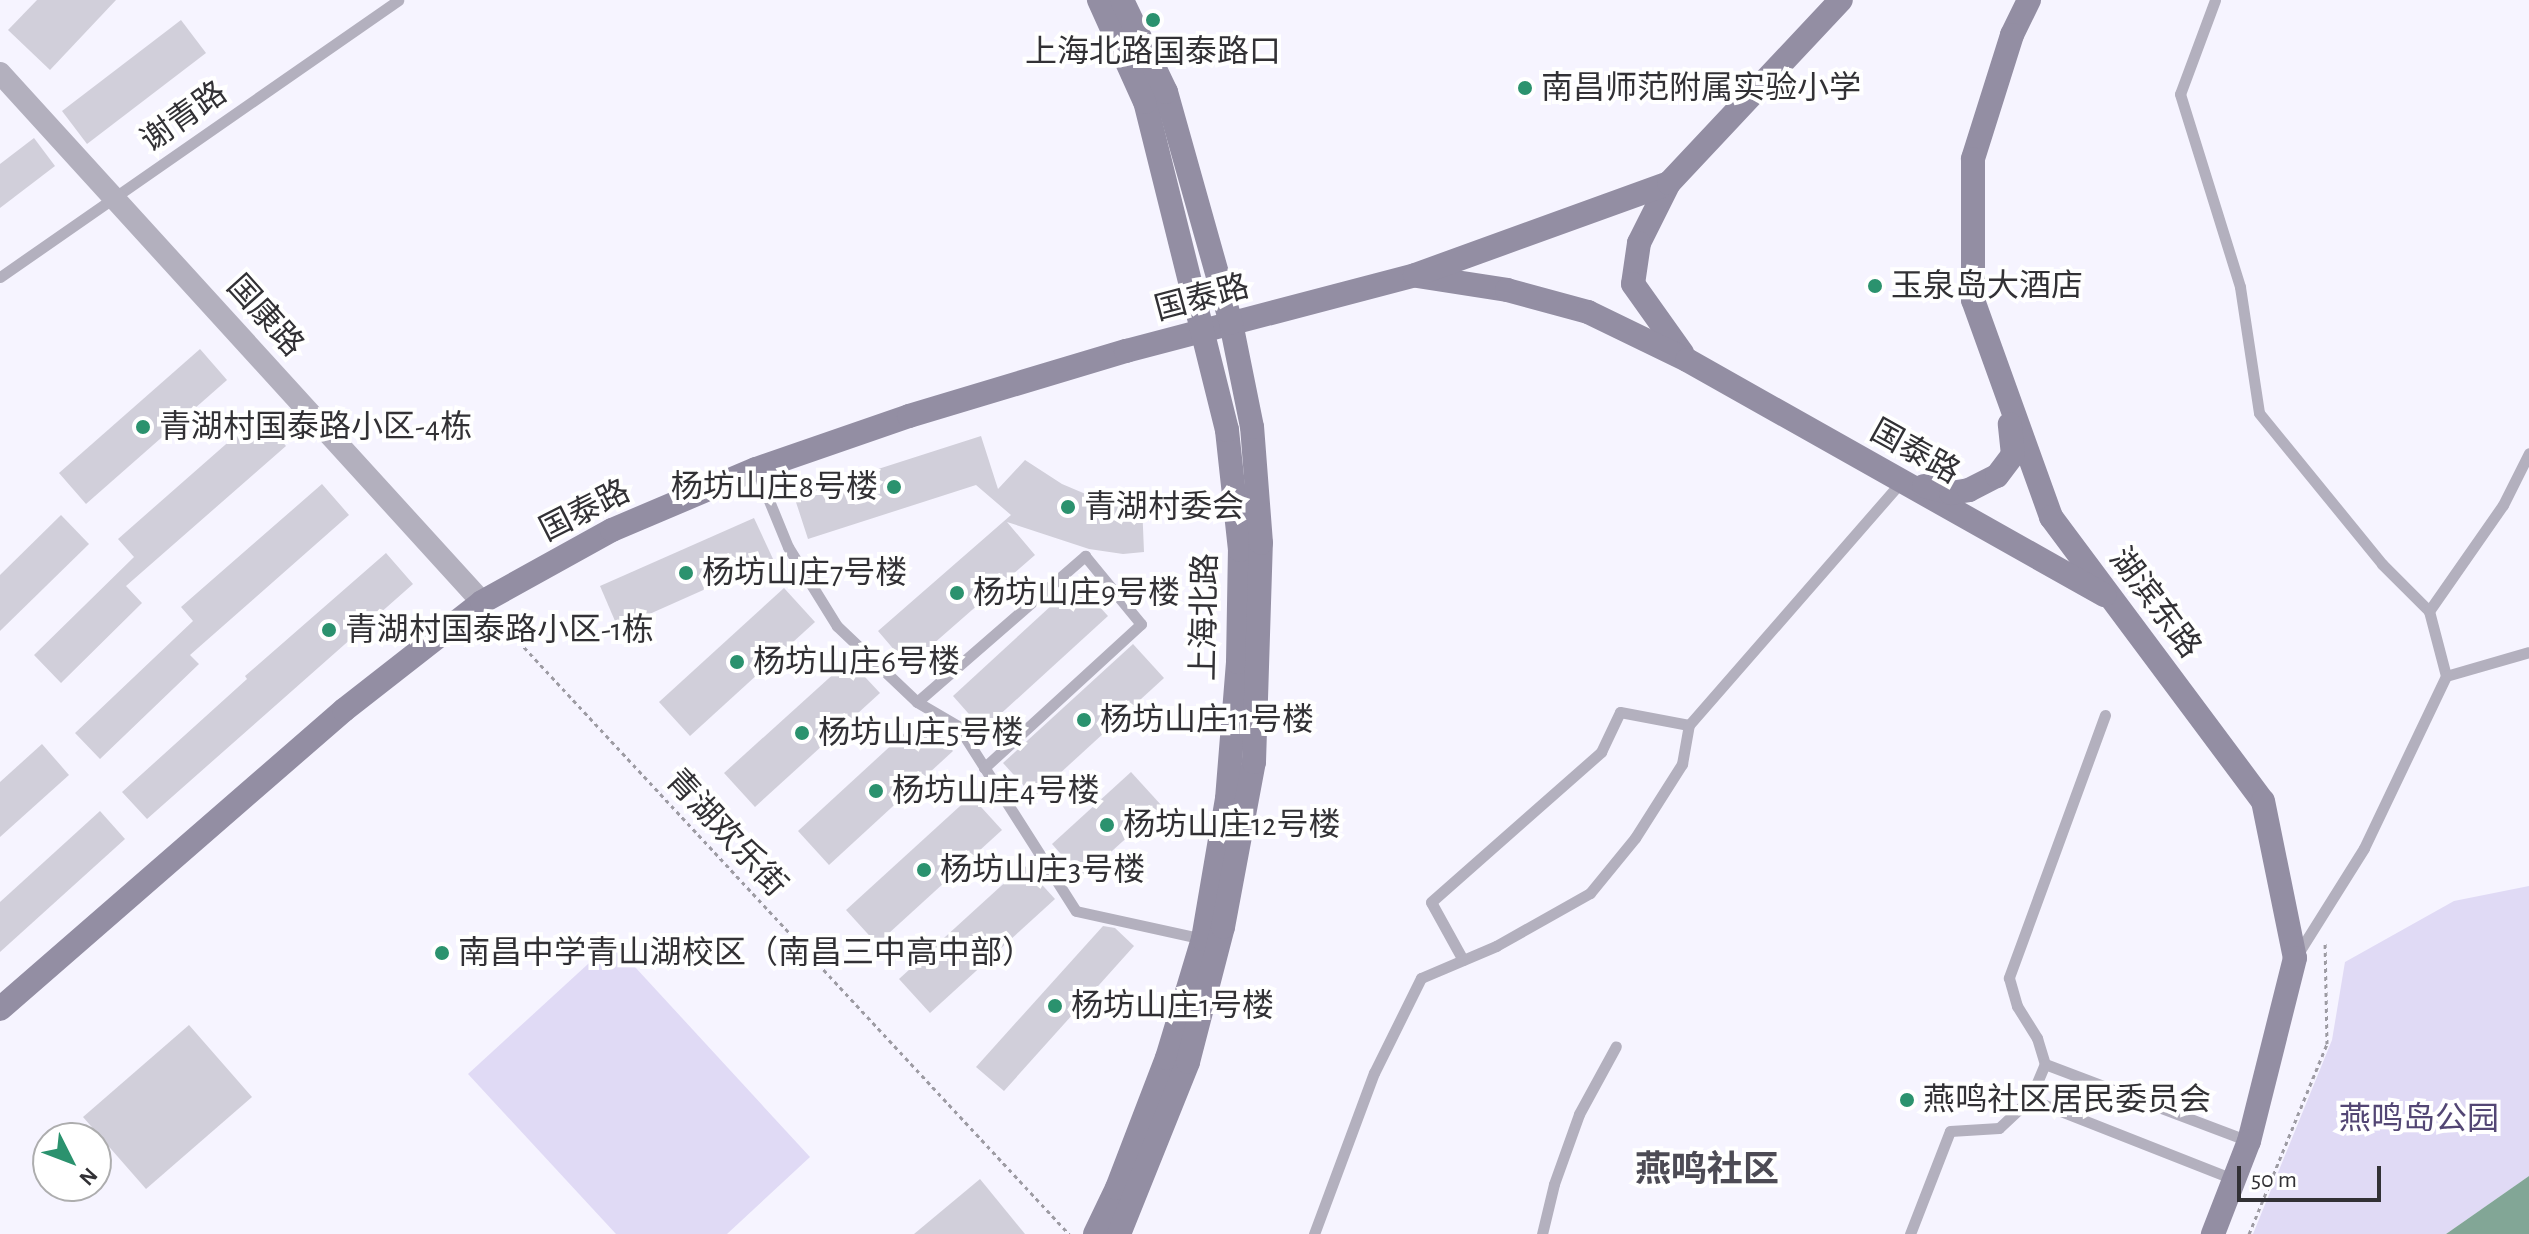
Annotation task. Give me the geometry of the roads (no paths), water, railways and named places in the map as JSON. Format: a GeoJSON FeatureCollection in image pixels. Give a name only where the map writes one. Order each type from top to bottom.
{"type":"FeatureCollection","features":[{"type":"Feature","properties":{"kind":"street","name":"上海北路"},"geometry":{"type":"LineString","coordinates":[[1095,1234],[1117,1188],[1167,1058],[1203,939],[1227,799],[1238,662],[1240,550],[1227,430],[1145,102],[1099,0]]}},
{"type":"Feature","properties":{"kind":"street","name":"上海北路"},"geometry":{"type":"LineString","coordinates":[[1119,1234],[1188,1062],[1223,927],[1254,762],[1261,643],[1261,543],[1252,427],[1231,323],[1166,92],[1122,0]]}},
{"type":"Feature","properties":{"kind":"street","name":"国泰路"},"geometry":{"type":"LineString","coordinates":[[1687,360],[1658,325],[1633,284],[1639,243],[1669,183],[1841,0]]}},
{"type":"Feature","properties":{"kind":"street","name":"湖滨东路"},"geometry":{"type":"LineString","coordinates":[[2029,0],[2012,35],[1973,159],[1973,300],[2051,517],[2263,801],[2295,958],[2249,1141],[2213,1234]]}},
{"type":"Feature","properties":{"kind":"street","name":"国康路"},"geometry":{"type":"LineString","coordinates":[[0,73],[482,602]]}},
{"type":"Feature","properties":{"kind":"street","name":"国泰路"},"geometry":{"type":"LineString","coordinates":[[0,1009],[344,710],[482,602],[612,530],[756,469],[909,416],[1202,331],[1415,275],[1669,183]]}},
{"type":"Feature","properties":{"kind":"street","name":"国泰路"},"geometry":{"type":"LineString","coordinates":[[1415,275],[1507,290],[1588,312],[1687,360],[2112,599]]}},
{"type":"Feature","properties":{"kind":"street"},"geometry":{"type":"LineString","coordinates":[[1902,481],[1951,493],[1969,490],[1997,476],[2013,455],[2002,380]]}},
{"type":"Feature","properties":{"kind":"lane","name":"谢青路"},"geometry":{"type":"LineString","coordinates":[[0,277],[398,0]]}},
{"type":"Feature","properties":{"kind":"lane"},"geometry":{"type":"LineString","coordinates":[[2215,0],[2180,94],[2240,287],[2259,413],[2382,564],[2429,611],[2446,676],[2364,848],[2295,958]]}},
{"type":"Feature","properties":{"kind":"lane"},"geometry":{"type":"LineString","coordinates":[[2429,611],[2503,505],[2529,453]]}},
{"type":"Feature","properties":{"kind":"lane"},"geometry":{"type":"LineString","coordinates":[[756,469],[788,547],[837,626],[917,702],[958,726],[1076,911],[1203,939]]}},
{"type":"Feature","properties":{"kind":"lane"},"geometry":{"type":"LineString","coordinates":[[1314,1234],[1374,1073],[1421,978],[1496,946],[1590,893],[1635,838],[1682,764],[1689,725],[1902,481]]}},
{"type":"Feature","properties":{"kind":"lane"},"geometry":{"type":"LineString","coordinates":[[917,702],[1085,556],[1141,624],[984,768]]}},
{"type":"Feature","properties":{"kind":"lane"},"geometry":{"type":"LineString","coordinates":[[2446,676],[2529,652]]}},
{"type":"Feature","properties":{"kind":"lane"},"geometry":{"type":"LineString","coordinates":[[1463,960],[1431,902],[1601,752],[1620,712],[1689,725]]}},
{"type":"Feature","properties":{"kind":"lane"},"geometry":{"type":"LineString","coordinates":[[1910,1234],[1950,1131],[1999,1128],[2030,1099],[2045,1064],[2037,1038],[2017,1006],[2009,978],[2105,715]]}},
{"type":"Feature","properties":{"kind":"lane"},"geometry":{"type":"LineString","coordinates":[[1542,1234],[1554,1184],[1579,1114],[1616,1046]]}},
{"type":"Feature","properties":{"kind":"lane"},"geometry":{"type":"LineString","coordinates":[[2045,1064],[2249,1141]]}},
{"type":"Feature","properties":{"kind":"lane"},"geometry":{"type":"LineString","coordinates":[[2030,1099],[2236,1180]]}},
{"type":"Feature","properties":{"kind":"place","name":"上海北路国泰路口"},"geometry":{"type":"Point","coordinates":[1153,20]}},
{"type":"Feature","properties":{"kind":"place","name":"南昌师范附属实验小学"},"geometry":{"type":"Point","coordinates":[1525,88]}},
{"type":"Feature","properties":{"kind":"place","name":"玉泉岛大酒店"},"geometry":{"type":"Point","coordinates":[1875,286]}},
{"type":"Feature","properties":{"kind":"place","name":"青湖村国泰路小区-4栋"},"geometry":{"type":"Point","coordinates":[143,427]}},
{"type":"Feature","properties":{"kind":"place","name":"杨坊山庄8号楼"},"geometry":{"type":"Point","coordinates":[894,487]}},
{"type":"Feature","properties":{"kind":"place","name":"青湖村委会"},"geometry":{"type":"Point","coordinates":[1068,507]}},
{"type":"Feature","properties":{"kind":"place","name":"杨坊山庄7号楼"},"geometry":{"type":"Point","coordinates":[686,573]}},
{"type":"Feature","properties":{"kind":"place","name":"杨坊山庄9号楼"},"geometry":{"type":"Point","coordinates":[957,593]}},
{"type":"Feature","properties":{"kind":"place","name":"青湖村国泰路小区-1栋"},"geometry":{"type":"Point","coordinates":[329,630]}},
{"type":"Feature","properties":{"kind":"place","name":"杨坊山庄6号楼"},"geometry":{"type":"Point","coordinates":[737,662]}},
{"type":"Feature","properties":{"kind":"place","name":"杨坊山庄11号楼"},"geometry":{"type":"Point","coordinates":[1084,720]}},
{"type":"Feature","properties":{"kind":"place","name":"杨坊山庄5号楼"},"geometry":{"type":"Point","coordinates":[802,733]}},
{"type":"Feature","properties":{"kind":"place","name":"杨坊山庄4号楼"},"geometry":{"type":"Point","coordinates":[876,791]}},
{"type":"Feature","properties":{"kind":"place","name":"杨坊山庄12号楼"},"geometry":{"type":"Point","coordinates":[1107,825]}},
{"type":"Feature","properties":{"kind":"place","name":"杨坊山庄3号楼"},"geometry":{"type":"Point","coordinates":[924,870]}},
{"type":"Feature","properties":{"kind":"place","name":"南昌中学青山湖校区（南昌三中高中部）"},"geometry":{"type":"Point","coordinates":[442,953]}},
{"type":"Feature","properties":{"kind":"place","name":"杨坊山庄1号楼"},"geometry":{"type":"Point","coordinates":[1055,1006]}},
{"type":"Feature","properties":{"kind":"place","name":"燕鸣社区居民委员会"},"geometry":{"type":"Point","coordinates":[1907,1100]}},
{"type":"Feature","properties":{"kind":"district","name":"燕鸣社区"},"geometry":{"type":"Point","coordinates":[1707,1171]}},
{"type":"Feature","properties":{"kind":"park label","name":"燕鸣岛公园"},"geometry":{"type":"Point","coordinates":[2419,1119]}}]}
